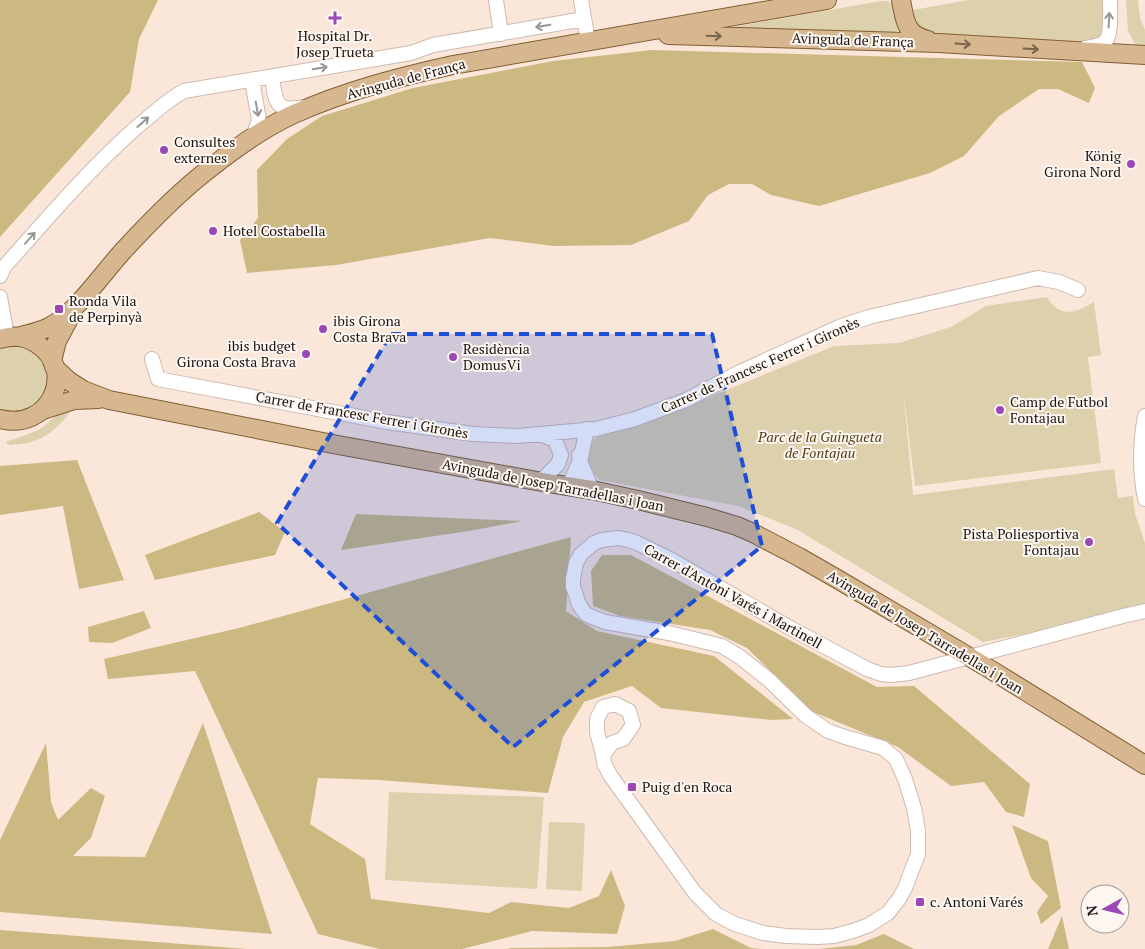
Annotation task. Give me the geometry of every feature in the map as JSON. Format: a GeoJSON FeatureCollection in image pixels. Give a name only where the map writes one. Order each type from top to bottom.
{"type":"FeatureCollection","features":[{"type":"Feature","properties":{"kind":"main road","name":"Avinguda de França"},"geometry":{"type":"LineString","coordinates":[[8,338],[40,331],[60,320],[77,304],[123,251],[172,200],[200,176],[253,137],[293,114],[354,91],[420,72],[827,0]]}},
{"type":"Feature","properties":{"kind":"main road"},"geometry":{"type":"LineString","coordinates":[[901,0],[907,27],[912,33],[922,39],[938,42]]}},
{"type":"Feature","properties":{"kind":"main road"},"geometry":{"type":"LineString","coordinates":[[905,18],[914,0]]}},
{"type":"Feature","properties":{"kind":"main road","name":"Avinguda de França"},"geometry":{"type":"LineString","coordinates":[[630,34],[938,42],[1145,55]]}},
{"type":"Feature","properties":{"kind":"main road","name":"Avinguda de França"},"geometry":{"type":"LineString","coordinates":[[43,410],[50,402],[56,387],[53,364],[57,341],[77,304]]}},
{"type":"Feature","properties":{"kind":"main road","name":"Avinguda de Josep Tarradellas i Joan"},"geometry":{"type":"LineString","coordinates":[[8,338],[28,339],[38,344],[69,381],[83,390],[109,400],[540,482],[592,490],[723,521],[745,529],[799,556],[1145,765]]}},
{"type":"Feature","properties":{"kind":"main road","name":"Avinguda de Josep Tarradellas i Joan"},"geometry":{"type":"LineString","coordinates":[[0,433],[43,410],[74,400],[109,400]]}},
{"type":"Feature","properties":{"kind":"main road"},"geometry":{"type":"LineString","coordinates":[[0,419],[17,422],[28,419]]}},
{"type":"Feature","properties":{"kind":"street"},"geometry":{"type":"LineString","coordinates":[[496,0],[501,34]]}},
{"type":"Feature","properties":{"kind":"street"},"geometry":{"type":"LineString","coordinates":[[581,0],[588,41]]}},
{"type":"Feature","properties":{"kind":"street"},"geometry":{"type":"LineString","coordinates":[[1075,51],[1099,45],[1106,41],[1110,24],[1110,0]]}},
{"type":"Feature","properties":{"kind":"street"},"geometry":{"type":"LineString","coordinates":[[0,276],[4,267],[92,170],[122,140],[184,91],[411,53],[433,45],[584,19]]}},
{"type":"Feature","properties":{"kind":"street"},"geometry":{"type":"LineString","coordinates":[[272,76],[276,101],[280,105],[285,108],[311,107]]}},
{"type":"Feature","properties":{"kind":"street"},"geometry":{"type":"LineString","coordinates":[[252,80],[259,120],[253,137]]}},
{"type":"Feature","properties":{"kind":"street","name":"Carrer de Francesc Ferrer i Gironès"},"geometry":{"type":"LineString","coordinates":[[152,359],[158,379],[387,422],[473,434],[518,436],[596,429],[635,419],[686,400],[740,372],[839,327],[869,317],[1038,278],[1059,282],[1078,290]]}},
{"type":"Feature","properties":{"kind":"street"},"geometry":{"type":"LineString","coordinates":[[0,297],[8,338]]}},
{"type":"Feature","properties":{"kind":"street"},"geometry":{"type":"LineString","coordinates":[[1145,416],[1142,456],[1145,499]]}},
{"type":"Feature","properties":{"kind":"street"},"geometry":{"type":"LineString","coordinates":[[568,486],[580,461],[587,429]]}},
{"type":"Feature","properties":{"kind":"street"},"geometry":{"type":"LineString","coordinates":[[540,482],[558,464],[571,431]]}},
{"type":"Feature","properties":{"kind":"street"},"geometry":{"type":"LineString","coordinates":[[571,431],[578,448],[580,461],[592,490]]}},
{"type":"Feature","properties":{"kind":"street"},"geometry":{"type":"LineString","coordinates":[[539,434],[555,440],[561,455],[568,486]]}},
{"type":"Feature","properties":{"kind":"street","name":"Carrer d'Antoni Varés i Martinell"},"geometry":{"type":"LineString","coordinates":[[603,755],[604,763],[610,775],[695,894],[716,914],[735,924],[763,933],[786,936],[834,936],[869,925],[888,913],[905,888],[918,854],[918,831],[914,808],[905,779],[896,759],[883,748],[845,738],[828,731],[806,716],[769,680],[740,657],[722,646],[669,633],[606,622],[586,614],[578,602],[573,587],[576,563],[581,554],[594,543],[602,540],[619,538],[637,543],[670,559],[867,669],[881,674],[908,673],[1145,611]]}},
{"type":"Feature","properties":{"kind":"highlighted area"},"geometry":{"type":"Polygon","coordinates":[[[391,334],[712,334],[762,546],[513,747],[277,523],[391,334]]]}},
{"type":"Feature","properties":{"kind":"green space"},"geometry":{"type":"Polygon","coordinates":[[[969,0],[1105,0],[1104,27],[1101,37],[1094,42],[925,34],[914,24],[913,10],[969,0]]]}},
{"type":"Feature","properties":{"kind":"green space"},"geometry":{"type":"Polygon","coordinates":[[[1126,0],[1138,0],[1140,18],[1145,30],[1145,49],[1136,46],[1128,31],[1126,0]]]}},
{"type":"Feature","properties":{"kind":"green space"},"geometry":{"type":"Polygon","coordinates":[[[888,1],[896,7],[899,22],[897,31],[893,35],[734,30],[733,27],[888,1]]]}},
{"type":"Feature","properties":{"kind":"green space","name":"Parc de la Guingueta de Fontajau"},"geometry":{"type":"Polygon","coordinates":[[[1047,297],[1059,310],[1069,312],[1079,310],[1094,302],[1101,355],[1088,357],[1101,463],[915,486],[903,388],[913,495],[1114,469],[1118,498],[1133,496],[1135,514],[1145,543],[1145,611],[983,642],[796,529],[738,506],[599,480],[585,462],[593,440],[599,436],[654,420],[834,346],[899,343],[951,327],[986,306],[1047,297]]]}},
{"type":"Feature","properties":{"kind":"green space"},"geometry":{"type":"Polygon","coordinates":[[[14,346],[26,349],[36,355],[43,364],[47,384],[44,394],[37,403],[20,413],[0,411],[0,349],[14,346]]]}},
{"type":"Feature","properties":{"kind":"green space"},"geometry":{"type":"Polygon","coordinates":[[[68,410],[70,412],[57,427],[43,437],[27,443],[8,445],[6,442],[39,430],[56,416],[68,410]]]}},
{"type":"Feature","properties":{"kind":"green space"},"geometry":{"type":"Polygon","coordinates":[[[389,792],[544,797],[537,889],[385,880],[389,792]]]}},
{"type":"Feature","properties":{"kind":"green space"},"geometry":{"type":"Polygon","coordinates":[[[549,822],[585,823],[582,891],[546,889],[549,822]]]}},
{"type":"Feature","properties":{"kind":"shaded area"},"geometry":{"type":"Polygon","coordinates":[[[0,0],[158,0],[139,39],[130,92],[0,237],[0,0]]]}},
{"type":"Feature","properties":{"kind":"shaded area"},"geometry":{"type":"Polygon","coordinates":[[[652,50],[1082,62],[1095,88],[1089,103],[1058,89],[1039,89],[999,116],[964,156],[930,173],[819,206],[771,195],[752,184],[729,184],[708,195],[689,221],[631,245],[554,246],[490,238],[336,265],[247,273],[240,240],[258,218],[257,170],[287,139],[322,116],[413,88],[553,61],[652,50]]]}},
{"type":"Feature","properties":{"kind":"shaded area"},"geometry":{"type":"Polygon","coordinates":[[[77,460],[124,580],[79,589],[63,506],[0,515],[0,466],[77,460]]]}},
{"type":"Feature","properties":{"kind":"shaded area"},"geometry":{"type":"Polygon","coordinates":[[[259,512],[285,532],[275,555],[155,580],[145,555],[259,512]]]}},
{"type":"Feature","properties":{"kind":"shaded area"},"geometry":{"type":"Polygon","coordinates":[[[356,514],[522,521],[341,550],[356,514]]]}},
{"type":"Feature","properties":{"kind":"shaded area"},"geometry":{"type":"Polygon","coordinates":[[[571,537],[566,611],[597,631],[714,656],[793,719],[772,720],[661,708],[632,686],[584,702],[563,737],[548,793],[379,780],[318,778],[310,824],[365,859],[371,899],[489,913],[511,902],[569,908],[599,896],[611,870],[625,906],[617,934],[532,931],[462,949],[380,949],[318,934],[195,671],[108,679],[104,659],[239,628],[571,537]]]}},
{"type":"Feature","properties":{"kind":"shaded area"},"geometry":{"type":"Polygon","coordinates":[[[602,555],[631,555],[877,687],[914,686],[1030,784],[1024,817],[1006,812],[984,782],[951,786],[898,747],[811,711],[747,648],[710,630],[620,616],[593,606],[591,571],[602,555]]]}},
{"type":"Feature","properties":{"kind":"shaded area"},"geometry":{"type":"Polygon","coordinates":[[[144,611],[151,628],[112,643],[89,642],[88,627],[144,611]]]}},
{"type":"Feature","properties":{"kind":"shaded area"},"geometry":{"type":"Polygon","coordinates":[[[203,723],[272,934],[0,912],[0,840],[46,743],[51,802],[58,820],[91,788],[105,796],[91,838],[73,856],[145,857],[203,723]]]}},
{"type":"Feature","properties":{"kind":"shaded area"},"geometry":{"type":"Polygon","coordinates":[[[1012,825],[1048,841],[1061,908],[1041,924],[1037,912],[1048,896],[1031,878],[1012,825]]]}},
{"type":"Feature","properties":{"kind":"shaded area"},"geometry":{"type":"Polygon","coordinates":[[[1062,916],[1069,949],[1048,949],[1062,916]]]}},
{"type":"Feature","properties":{"kind":"shaded area"},"geometry":{"type":"Polygon","coordinates":[[[713,929],[751,948],[762,949],[507,949],[607,947],[675,941],[713,929]]]}},
{"type":"Feature","properties":{"kind":"shaded area"},"geometry":{"type":"Polygon","coordinates":[[[0,930],[247,949],[0,949],[0,930]]]}},
{"type":"Feature","properties":{"kind":"shaded area"},"geometry":{"type":"Polygon","coordinates":[[[884,934],[914,949],[819,949],[856,945],[884,934]]]}},
{"type":"Feature","properties":{"kind":"place","name":"Hospital Dr. Josep Trueta"},"geometry":{"type":"Point","coordinates":[335,18]}},
{"type":"Feature","properties":{"kind":"place","name":"Consultes externes"},"geometry":{"type":"Point","coordinates":[164,150]}},
{"type":"Feature","properties":{"kind":"place","name":"König Girona Nord"},"geometry":{"type":"Point","coordinates":[1131,164]}},
{"type":"Feature","properties":{"kind":"place","name":"Hotel Costabella"},"geometry":{"type":"Point","coordinates":[213,231]}},
{"type":"Feature","properties":{"kind":"place","name":"Ronda Vila de Perpinyà"},"geometry":{"type":"Point","coordinates":[59,309]}},
{"type":"Feature","properties":{"kind":"place","name":"ibis Girona Costa Brava"},"geometry":{"type":"Point","coordinates":[323,329]}},
{"type":"Feature","properties":{"kind":"place","name":"ibis budget Girona Costa Brava"},"geometry":{"type":"Point","coordinates":[306,354]}},
{"type":"Feature","properties":{"kind":"place","name":"Residència DomusVi"},"geometry":{"type":"Point","coordinates":[453,357]}},
{"type":"Feature","properties":{"kind":"place","name":"Camp de Futbol Fontajau"},"geometry":{"type":"Point","coordinates":[1000,410]}},
{"type":"Feature","properties":{"kind":"place","name":"Pista Poliesportiva Fontajau"},"geometry":{"type":"Point","coordinates":[1089,542]}},
{"type":"Feature","properties":{"kind":"place","name":"Puig d'en Roca"},"geometry":{"type":"Point","coordinates":[632,787]}},
{"type":"Feature","properties":{"kind":"place","name":"c. Antoni Varés"},"geometry":{"type":"Point","coordinates":[920,902]}}]}
